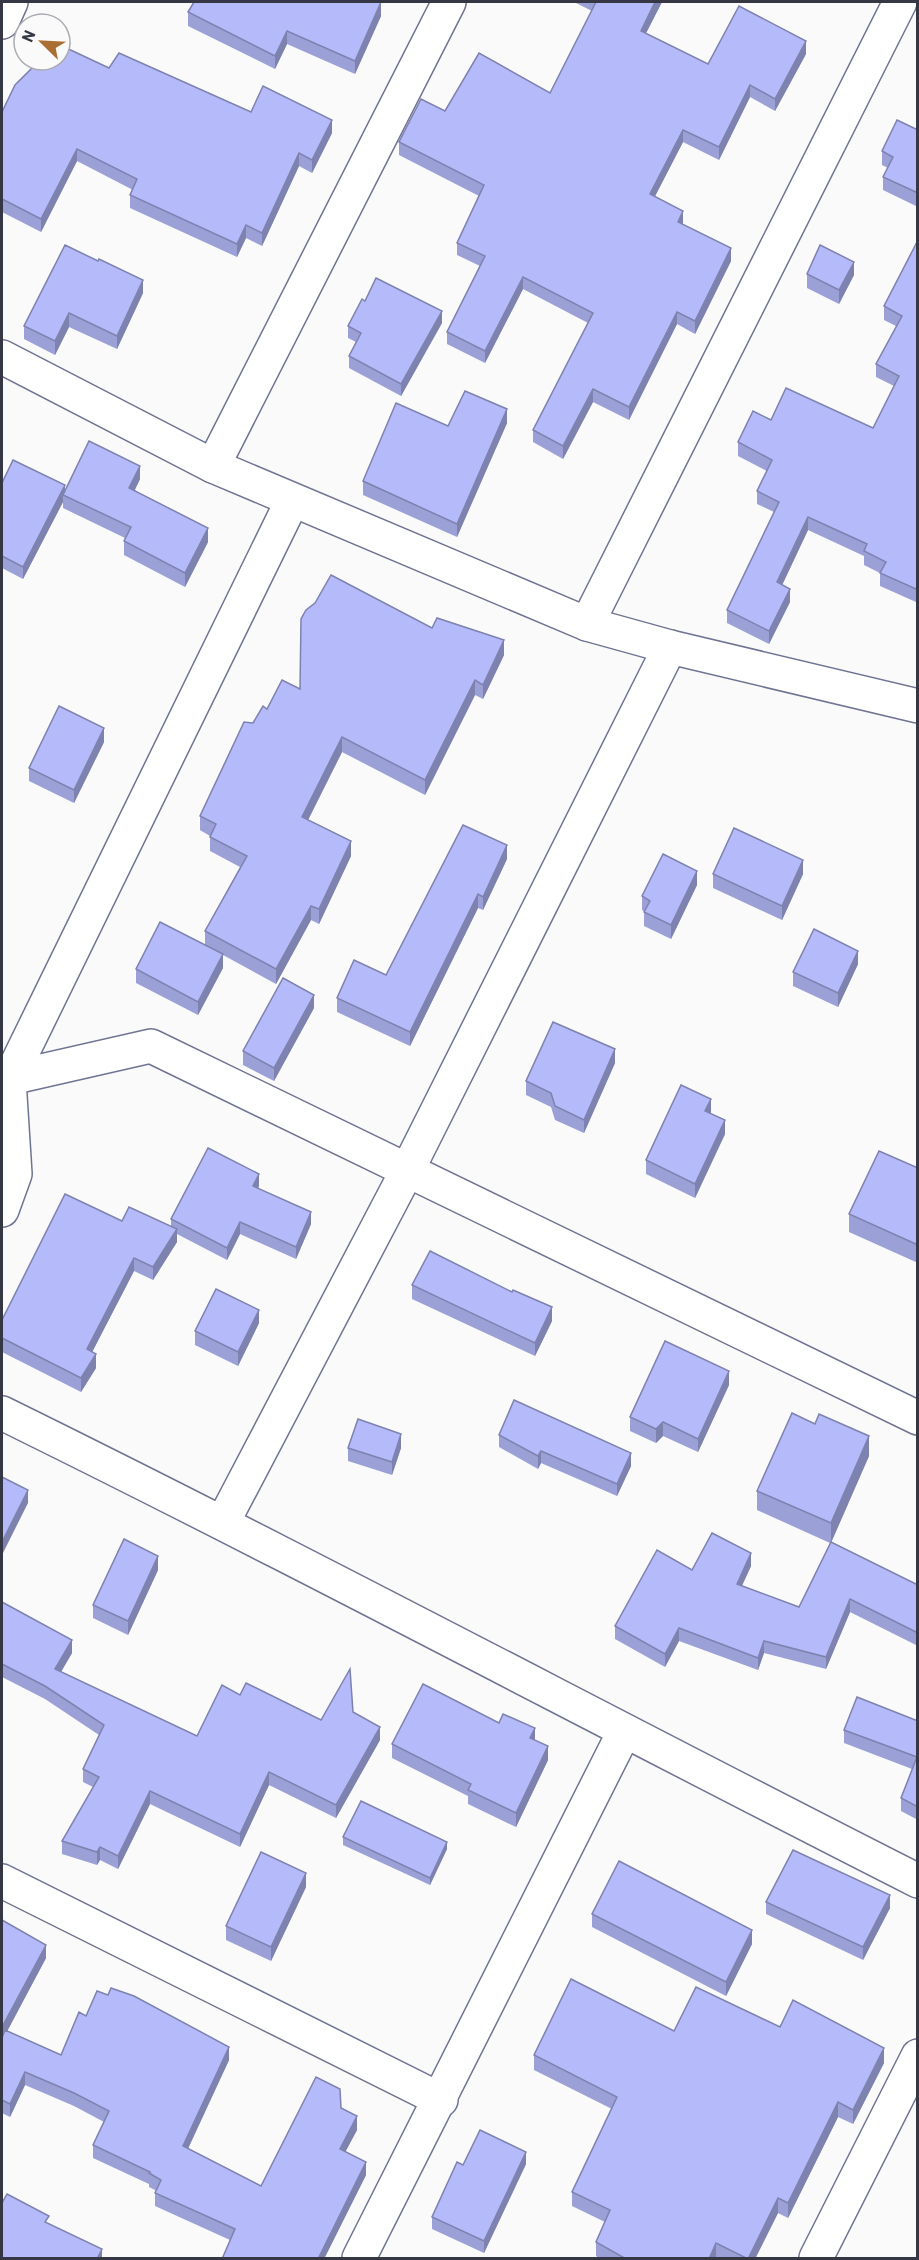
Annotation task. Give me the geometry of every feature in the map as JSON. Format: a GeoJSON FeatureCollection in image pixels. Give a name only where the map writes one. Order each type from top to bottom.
{"type":"FeatureCollection","features":[{"type":"Feature","properties":{"kind":"street"},"geometry":{"type":"LineString","coordinates":[[2,22],[11,2]]}},
{"type":"Feature","properties":{"kind":"street"},"geometry":{"type":"LineString","coordinates":[[213,466],[449,2]]}},
{"type":"Feature","properties":{"kind":"street"},"geometry":{"type":"LineString","coordinates":[[587,624],[900,2]]}},
{"type":"Feature","properties":{"kind":"street"},"geometry":{"type":"LineString","coordinates":[[2,357],[213,466],[587,624],[670,647],[918,706]]}},
{"type":"Feature","properties":{"kind":"street"},"geometry":{"type":"LineString","coordinates":[[2,1210],[8,1171],[5,1080],[292,501]]}},
{"type":"Feature","properties":{"kind":"street"},"geometry":{"type":"LineString","coordinates":[[223,1522],[407,1171],[670,647]]}},
{"type":"Feature","properties":{"kind":"street"},"geometry":{"type":"LineString","coordinates":[[5,1080],[152,1046],[918,1418]]}},
{"type":"Feature","properties":{"kind":"street"},"geometry":{"type":"LineString","coordinates":[[2,1413],[223,1522],[624,1732],[918,1881]]}},
{"type":"Feature","properties":{"kind":"street"},"geometry":{"type":"LineString","coordinates":[[359,2259],[441,2100],[624,1732]]}},
{"type":"Feature","properties":{"kind":"street"},"geometry":{"type":"LineString","coordinates":[[2,1881],[441,2100]]}},
{"type":"Feature","properties":{"kind":"street"},"geometry":{"type":"LineString","coordinates":[[816,2259],[918,2056]]}},
{"type":"Feature","properties":{"kind":"building"},"geometry":{"type":"Polygon","coordinates":[[[194,2],[381,2],[355,61],[287,31],[275,56],[188,12],[194,2]]]}},
{"type":"Feature","properties":{"kind":"building"},"geometry":{"type":"Polygon","coordinates":[[[596,2],[655,2],[641,31],[708,64],[739,6],[806,41],[775,99],[750,85],[719,147],[683,130],[650,194],[683,211],[678,222],[731,248],[695,321],[677,312],[629,407],[593,389],[563,446],[533,430],[593,313],[523,277],[485,351],[447,332],[485,256],[457,243],[484,185],[399,142],[421,99],[445,111],[479,53],[550,93],[596,2]]]}},
{"type":"Feature","properties":{"kind":"building"},"geometry":{"type":"Polygon","coordinates":[[[72,51],[109,68],[119,53],[251,112],[263,86],[332,120],[312,160],[299,153],[262,233],[246,225],[237,244],[130,195],[137,179],[77,149],[41,219],[2,199],[2,112],[15,85],[28,72],[72,72],[72,51]]]}},
{"type":"Feature","properties":{"kind":"building"},"geometry":{"type":"Polygon","coordinates":[[[897,120],[918,130],[918,193],[883,177],[893,157],[882,151],[897,120]]]}},
{"type":"Feature","properties":{"kind":"building"},"geometry":{"type":"Polygon","coordinates":[[[918,240],[918,585],[916,589],[880,573],[886,562],[864,551],[867,544],[808,517],[777,582],[790,589],[769,631],[727,610],[779,502],[757,491],[772,460],[738,442],[753,411],[771,420],[786,388],[873,428],[899,376],[876,364],[902,316],[884,306],[918,240]]]}},
{"type":"Feature","properties":{"kind":"building"},"geometry":{"type":"Polygon","coordinates":[[[65,245],[143,280],[117,336],[69,313],[55,341],[24,326],[65,245]]]}},
{"type":"Feature","properties":{"kind":"building"},"geometry":{"type":"Polygon","coordinates":[[[820,245],[854,262],[839,290],[807,274],[820,245]]]}},
{"type":"Feature","properties":{"kind":"building"},"geometry":{"type":"Polygon","coordinates":[[[376,278],[442,311],[401,384],[349,356],[361,333],[348,326],[362,299],[365,301],[376,278]]]}},
{"type":"Feature","properties":{"kind":"building"},"geometry":{"type":"Polygon","coordinates":[[[465,391],[507,409],[457,524],[363,481],[396,403],[448,426],[465,391]]]}},
{"type":"Feature","properties":{"kind":"building"},"geometry":{"type":"Polygon","coordinates":[[[89,441],[140,466],[129,488],[208,528],[185,573],[124,541],[131,527],[63,495],[89,441]]]}},
{"type":"Feature","properties":{"kind":"building"},"geometry":{"type":"Polygon","coordinates":[[[13,460],[65,485],[23,567],[2,556],[2,483],[13,460]]]}},
{"type":"Feature","properties":{"kind":"building"},"geometry":{"type":"Polygon","coordinates":[[[331,575],[432,628],[437,618],[504,640],[483,685],[475,680],[425,780],[342,737],[302,817],[351,841],[319,909],[311,906],[276,969],[205,931],[247,856],[210,837],[216,824],[200,816],[244,722],[253,723],[263,706],[267,709],[282,680],[300,689],[301,619],[306,610],[315,603],[331,575]]]}},
{"type":"Feature","properties":{"kind":"building"},"geometry":{"type":"Polygon","coordinates":[[[59,706],[104,728],[74,790],[29,768],[59,706]]]}},
{"type":"Feature","properties":{"kind":"building"},"geometry":{"type":"Polygon","coordinates":[[[463,825],[507,845],[483,897],[478,894],[410,1032],[337,998],[354,960],[386,975],[463,825]]]}},
{"type":"Feature","properties":{"kind":"building"},"geometry":{"type":"Polygon","coordinates":[[[734,828],[803,860],[782,906],[713,874],[734,828]]]}},
{"type":"Feature","properties":{"kind":"building"},"geometry":{"type":"Polygon","coordinates":[[[663,854],[697,871],[671,925],[644,912],[650,901],[642,896],[663,854]]]}},
{"type":"Feature","properties":{"kind":"building"},"geometry":{"type":"Polygon","coordinates":[[[160,922],[223,954],[198,1002],[136,969],[160,922]]]}},
{"type":"Feature","properties":{"kind":"building"},"geometry":{"type":"Polygon","coordinates":[[[814,929],[858,951],[838,993],[793,972],[814,929]]]}},
{"type":"Feature","properties":{"kind":"building"},"geometry":{"type":"Polygon","coordinates":[[[283,978],[314,995],[274,1068],[243,1051],[283,978]]]}},
{"type":"Feature","properties":{"kind":"building"},"geometry":{"type":"Polygon","coordinates":[[[553,1022],[615,1049],[584,1120],[555,1106],[551,1093],[526,1081],[553,1022]]]}},
{"type":"Feature","properties":{"kind":"building"},"geometry":{"type":"Polygon","coordinates":[[[681,1085],[711,1099],[705,1111],[725,1120],[695,1184],[646,1160],[681,1085]]]}},
{"type":"Feature","properties":{"kind":"building"},"geometry":{"type":"Polygon","coordinates":[[[208,1148],[259,1174],[253,1186],[311,1212],[296,1247],[240,1222],[227,1248],[171,1219],[208,1148]]]}},
{"type":"Feature","properties":{"kind":"building"},"geometry":{"type":"Polygon","coordinates":[[[879,1151],[918,1168],[918,1245],[849,1214],[879,1151]]]}},
{"type":"Feature","properties":{"kind":"building"},"geometry":{"type":"Polygon","coordinates":[[[65,1194],[122,1221],[129,1207],[177,1229],[153,1267],[134,1258],[87,1349],[96,1354],[81,1378],[2,1338],[2,1320],[65,1194]]]}},
{"type":"Feature","properties":{"kind":"building"},"geometry":{"type":"Polygon","coordinates":[[[430,1251],[512,1292],[513,1290],[552,1307],[535,1343],[412,1285],[430,1251]]]}},
{"type":"Feature","properties":{"kind":"building"},"geometry":{"type":"Polygon","coordinates":[[[216,1289],[259,1310],[238,1352],[195,1331],[216,1289]]]}},
{"type":"Feature","properties":{"kind":"building"},"geometry":{"type":"Polygon","coordinates":[[[665,1341],[729,1371],[698,1439],[663,1422],[656,1429],[630,1417],[665,1341]]]}},
{"type":"Feature","properties":{"kind":"building"},"geometry":{"type":"Polygon","coordinates":[[[514,1400],[631,1453],[617,1484],[541,1451],[538,1456],[499,1435],[514,1400]]]}},
{"type":"Feature","properties":{"kind":"building"},"geometry":{"type":"Polygon","coordinates":[[[792,1413],[815,1424],[819,1414],[869,1436],[831,1523],[757,1491],[792,1413]]]}},
{"type":"Feature","properties":{"kind":"building"},"geometry":{"type":"Polygon","coordinates":[[[358,1419],[401,1434],[392,1462],[348,1448],[358,1419]]]}},
{"type":"Feature","properties":{"kind":"building"},"geometry":{"type":"Polygon","coordinates":[[[2,1477],[28,1490],[2,1542],[2,1477]]]}},
{"type":"Feature","properties":{"kind":"building"},"geometry":{"type":"Polygon","coordinates":[[[712,1533],[751,1553],[737,1584],[799,1607],[831,1542],[918,1585],[918,1633],[850,1599],[826,1657],[764,1641],[758,1658],[679,1628],[665,1654],[615,1626],[657,1550],[692,1570],[712,1533]]]}},
{"type":"Feature","properties":{"kind":"building"},"geometry":{"type":"Polygon","coordinates":[[[124,1539],[158,1556],[128,1621],[93,1605],[124,1539]]]}},
{"type":"Feature","properties":{"kind":"building"},"geometry":{"type":"Polygon","coordinates":[[[2,1602],[72,1640],[55,1669],[197,1736],[222,1685],[240,1695],[246,1683],[321,1720],[350,1669],[353,1712],[380,1727],[336,1805],[269,1772],[240,1834],[150,1791],[118,1856],[100,1847],[97,1852],[62,1841],[99,1777],[83,1769],[104,1725],[45,1686],[2,1664],[2,1602]]]}},
{"type":"Feature","properties":{"kind":"building"},"geometry":{"type":"Polygon","coordinates":[[[423,1684],[499,1723],[503,1714],[535,1728],[530,1738],[548,1746],[516,1813],[468,1790],[471,1784],[392,1744],[423,1684]]]}},
{"type":"Feature","properties":{"kind":"building"},"geometry":{"type":"Polygon","coordinates":[[[857,1697],[918,1721],[918,1807],[901,1798],[917,1757],[844,1730],[857,1697]]]}},
{"type":"Feature","properties":{"kind":"building"},"geometry":{"type":"Polygon","coordinates":[[[361,1801],[447,1842],[430,1878],[343,1837],[361,1801]]]}},
{"type":"Feature","properties":{"kind":"building"},"geometry":{"type":"Polygon","coordinates":[[[793,1850],[890,1895],[863,1947],[766,1902],[793,1850]]]}},
{"type":"Feature","properties":{"kind":"building"},"geometry":{"type":"Polygon","coordinates":[[[261,1852],[306,1873],[271,1947],[226,1926],[261,1852]]]}},
{"type":"Feature","properties":{"kind":"building"},"geometry":{"type":"Polygon","coordinates":[[[619,1861],[752,1930],[726,1982],[592,1914],[619,1861]]]}},
{"type":"Feature","properties":{"kind":"building"},"geometry":{"type":"Polygon","coordinates":[[[2,1920],[46,1945],[2,2027],[2,1920]]]}},
{"type":"Feature","properties":{"kind":"building"},"geometry":{"type":"Polygon","coordinates":[[[571,1979],[674,2031],[696,1987],[780,2027],[793,2000],[884,2048],[853,2110],[838,2102],[788,2203],[778,2198],[748,2259],[716,2243],[709,2259],[626,2259],[596,2242],[610,2210],[572,2192],[617,2097],[534,2055],[571,1979]]]}},
{"type":"Feature","properties":{"kind":"building"},"geometry":{"type":"Polygon","coordinates":[[[111,1988],[134,1996],[229,2047],[183,2146],[261,2186],[316,2077],[340,2089],[341,2108],[357,2116],[340,2149],[366,2162],[318,2259],[222,2259],[235,2229],[155,2193],[161,2180],[150,2172],[93,2145],[109,2111],[25,2072],[10,2104],[2,2100],[2,2038],[5,2030],[61,2055],[79,2012],[86,2016],[97,1991],[108,1995],[111,1988]]]}},
{"type":"Feature","properties":{"kind":"building"},"geometry":{"type":"Polygon","coordinates":[[[480,2130],[526,2152],[484,2241],[432,2217],[457,2162],[463,2165],[480,2130]]]}},
{"type":"Feature","properties":{"kind":"building"},"geometry":{"type":"Polygon","coordinates":[[[7,2194],[49,2216],[45,2222],[102,2249],[97,2259],[2,2259],[2,2203],[7,2194]]]}}]}
